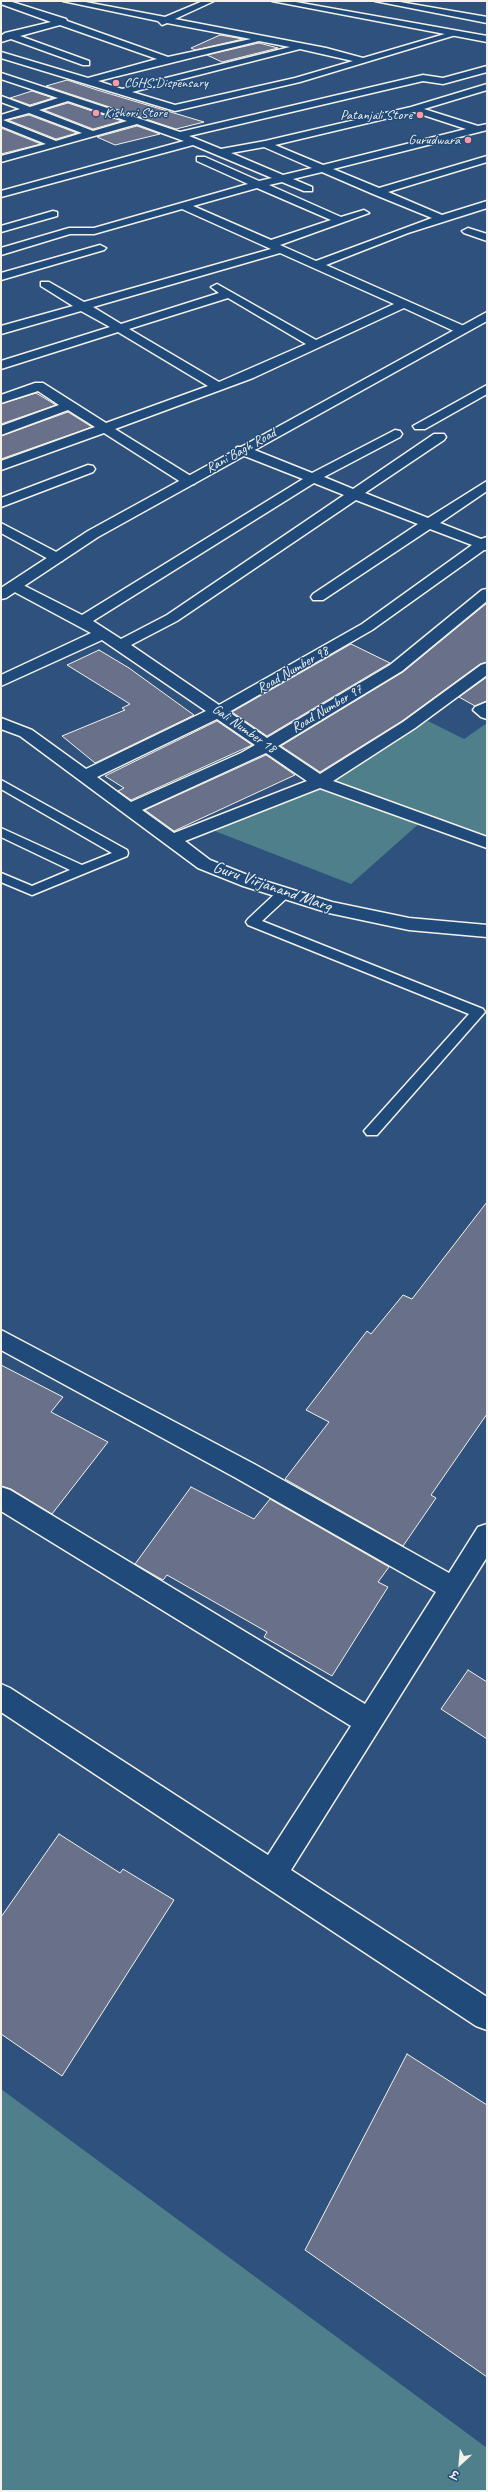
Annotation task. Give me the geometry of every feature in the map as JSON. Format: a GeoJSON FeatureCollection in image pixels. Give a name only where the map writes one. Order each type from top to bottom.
{"type":"FeatureCollection","features":[{"type":"Feature","properties":{"kind":"street"},"geometry":{"type":"LineString","coordinates":[[1,1],[168,60]]}},
{"type":"Feature","properties":{"kind":"street"},"geometry":{"type":"LineString","coordinates":[[67,1],[265,39],[366,61]]}},
{"type":"Feature","properties":{"kind":"street"},"geometry":{"type":"LineString","coordinates":[[85,13],[112,1]]}},
{"type":"Feature","properties":{"kind":"street"},"geometry":{"type":"LineString","coordinates":[[143,27],[165,21],[210,1]]}},
{"type":"Feature","properties":{"kind":"street"},"geometry":{"type":"LineString","coordinates":[[276,1],[487,39]]}},
{"type":"Feature","properties":{"kind":"street"},"geometry":{"type":"LineString","coordinates":[[314,1],[487,33]]}},
{"type":"Feature","properties":{"kind":"street"},"geometry":{"type":"LineString","coordinates":[[379,1],[487,20]]}},
{"type":"Feature","properties":{"kind":"street"},"geometry":{"type":"LineString","coordinates":[[471,18],[487,9]]}},
{"type":"Feature","properties":{"kind":"street"},"geometry":{"type":"LineString","coordinates":[[4,36],[72,18]]}},
{"type":"Feature","properties":{"kind":"street"},"geometry":{"type":"LineString","coordinates":[[107,38],[122,34]]}},
{"type":"Feature","properties":{"kind":"street"},"geometry":{"type":"LineString","coordinates":[[1,55],[170,108],[297,80],[456,34]]}},
{"type":"Feature","properties":{"kind":"street"},"geometry":{"type":"LineString","coordinates":[[4,36],[86,63]]}},
{"type":"Feature","properties":{"kind":"street"},"geometry":{"type":"LineString","coordinates":[[85,82],[168,60],[265,39]]}},
{"type":"Feature","properties":{"kind":"street"},"geometry":{"type":"LineString","coordinates":[[120,92],[303,47]]}},
{"type":"Feature","properties":{"kind":"street"},"geometry":{"type":"LineString","coordinates":[[179,135],[423,78],[443,81],[487,69]]}},
{"type":"Feature","properties":{"kind":"street"},"geometry":{"type":"LineString","coordinates":[[1,76],[66,99],[179,135],[285,178],[308,189]]}},
{"type":"Feature","properties":{"kind":"street"},"geometry":{"type":"LineString","coordinates":[[462,76],[487,86]]}},
{"type":"Feature","properties":{"kind":"street"},"geometry":{"type":"LineString","coordinates":[[221,152],[265,144],[414,109],[487,86]]}},
{"type":"Feature","properties":{"kind":"street"},"geometry":{"type":"LineString","coordinates":[[1,118],[102,87]]}},
{"type":"Feature","properties":{"kind":"street"},"geometry":{"type":"LineString","coordinates":[[1,99],[93,134]]}},
{"type":"Feature","properties":{"kind":"street"},"geometry":{"type":"LineString","coordinates":[[116,115],[151,102]]}},
{"type":"Feature","properties":{"kind":"street"},"geometry":{"type":"LineString","coordinates":[[414,109],[484,129]]}},
{"type":"Feature","properties":{"kind":"street"},"geometry":{"type":"LineString","coordinates":[[1,159],[139,122]]}},
{"type":"Feature","properties":{"kind":"street"},"geometry":{"type":"LineString","coordinates":[[1,123],[56,144]]}},
{"type":"Feature","properties":{"kind":"street"},"geometry":{"type":"LineString","coordinates":[[1,252],[68,231],[94,231],[256,185],[484,129]]}},
{"type":"Feature","properties":{"kind":"street"},"geometry":{"type":"LineString","coordinates":[[1,194],[195,141]]}},
{"type":"Feature","properties":{"kind":"street"},"geometry":{"type":"LineString","coordinates":[[265,144],[440,218]]}},
{"type":"Feature","properties":{"kind":"street"},"geometry":{"type":"LineString","coordinates":[[1,146],[20,154]]}},
{"type":"Feature","properties":{"kind":"street"},"geometry":{"type":"LineString","coordinates":[[201,159],[256,185],[341,221]]}},
{"type":"Feature","properties":{"kind":"street"},"geometry":{"type":"LineString","coordinates":[[377,192],[487,159]]}},
{"type":"Feature","properties":{"kind":"street"},"geometry":{"type":"LineString","coordinates":[[184,206],[460,329]]}},
{"type":"Feature","properties":{"kind":"street"},"geometry":{"type":"LineString","coordinates":[[316,265],[440,218],[484,207]]}},
{"type":"Feature","properties":{"kind":"street"},"geometry":{"type":"LineString","coordinates":[[271,244],[364,213]]}},
{"type":"Feature","properties":{"kind":"street"},"geometry":{"type":"LineString","coordinates":[[1,229],[53,214]]}},
{"type":"Feature","properties":{"kind":"street"},"geometry":{"type":"LineString","coordinates":[[468,231],[487,238]]}},
{"type":"Feature","properties":{"kind":"street"},"geometry":{"type":"LineString","coordinates":[[1,277],[100,248]]}},
{"type":"Feature","properties":{"kind":"street"},"geometry":{"type":"LineString","coordinates":[[1,330],[282,250]]}},
{"type":"Feature","properties":{"kind":"street"},"geometry":{"type":"LineString","coordinates":[[194,274],[316,345]]}},
{"type":"Feature","properties":{"kind":"street"},"geometry":{"type":"LineString","coordinates":[[45,284],[81,307],[219,387]]}},
{"type":"Feature","properties":{"kind":"street"},"geometry":{"type":"LineString","coordinates":[[1,365],[229,294]]}},
{"type":"Feature","properties":{"kind":"street"},"geometry":{"type":"LineString","coordinates":[[1,466],[219,387],[316,345],[402,304]]}},
{"type":"Feature","properties":{"kind":"street","name":"Rani Bagh Road"},"geometry":{"type":"LineString","coordinates":[[1,595],[93,534],[460,329],[487,316]]}},
{"type":"Feature","properties":{"kind":"street"},"geometry":{"type":"LineString","coordinates":[[1,400],[39,386],[108,428],[189,481]]}},
{"type":"Feature","properties":{"kind":"street"},"geometry":{"type":"LineString","coordinates":[[420,426],[487,389]]}},
{"type":"Feature","properties":{"kind":"street"},"geometry":{"type":"LineString","coordinates":[[1,431],[70,406]]}},
{"type":"Feature","properties":{"kind":"street"},"geometry":{"type":"LineString","coordinates":[[83,621],[313,478],[395,434]]}},
{"type":"Feature","properties":{"kind":"street"},"geometry":{"type":"LineString","coordinates":[[120,645],[172,618],[354,493],[439,437]]}},
{"type":"Feature","properties":{"kind":"street"},"geometry":{"type":"LineString","coordinates":[[242,450],[354,493],[429,524],[485,544]]}},
{"type":"Feature","properties":{"kind":"street"},"geometry":{"type":"LineString","coordinates":[[1,503],[88,469]]}},
{"type":"Feature","properties":{"kind":"street"},"geometry":{"type":"LineString","coordinates":[[318,597],[487,485]]}},
{"type":"Feature","properties":{"kind":"street"},"geometry":{"type":"LineString","coordinates":[[1,527],[57,558]]}},
{"type":"Feature","properties":{"kind":"street","name":"Road Number 98"},"geometry":{"type":"LineString","coordinates":[[85,776],[219,711],[367,627],[485,544]]}},
{"type":"Feature","properties":{"kind":"street","name":"Gali Number 18"},"geometry":{"type":"LineString","coordinates":[[14,586],[83,621],[219,711],[320,782],[487,844]]}},
{"type":"Feature","properties":{"kind":"street","name":"Road Number 97"},"geometry":{"type":"LineString","coordinates":[[129,809],[247,757],[396,668],[487,593]]}},
{"type":"Feature","properties":{"kind":"street"},"geometry":{"type":"LineString","coordinates":[[1,681],[102,634]]}},
{"type":"Feature","properties":{"kind":"street"},"geometry":{"type":"LineString","coordinates":[[170,841],[320,782],[409,725],[487,668]]}},
{"type":"Feature","properties":{"kind":"street"},"geometry":{"type":"LineString","coordinates":[[487,707],[481,710],[487,714]]}},
{"type":"Feature","properties":{"kind":"street","name":"Guru Virjanand Marg"},"geometry":{"type":"LineString","coordinates":[[1,708],[26,733],[170,841],[204,864],[284,893],[329,907],[409,924],[487,931]]}},
{"type":"Feature","properties":{"kind":"street","name":"Guru Virjanand Marg"},"geometry":{"type":"LineString","coordinates":[[1,723],[26,733]]}},
{"type":"Feature","properties":{"kind":"street"},"geometry":{"type":"LineString","coordinates":[[1,1339],[245,1471],[454,1589]]}},
{"type":"Feature","properties":{"kind":"street"},"geometry":{"type":"LineString","coordinates":[[1,1498],[369,1722]]}},
{"type":"Feature","properties":{"kind":"street"},"geometry":{"type":"LineString","coordinates":[[272,1875],[487,1536]]}},
{"type":"Feature","properties":{"kind":"street"},"geometry":{"type":"LineString","coordinates":[[1,1696],[272,1875],[485,2009]]}},
{"type":"Feature","properties":{"kind":"lane"},"geometry":{"type":"LineString","coordinates":[[1,784],[122,853],[32,891],[1,876]]}},
{"type":"Feature","properties":{"kind":"lane"},"geometry":{"type":"LineString","coordinates":[[1,832],[81,870]]}},
{"type":"Feature","properties":{"kind":"lane"},"geometry":{"type":"LineString","coordinates":[[284,893],[253,922],[478,1012],[372,1131]]}},
{"type":"Feature","properties":{"kind":"green space"},"geometry":{"type":"Polygon","coordinates":[[[428,721],[464,739],[487,723],[487,841],[422,821],[351,884],[207,828],[327,780],[428,721]]]}},
{"type":"Feature","properties":{"kind":"green space"},"geometry":{"type":"Polygon","coordinates":[[[1,2089],[487,2448],[487,2491],[1,2491],[1,2089]]]}},
{"type":"Feature","properties":{"kind":"building"},"geometry":{"type":"Polygon","coordinates":[[[220,35],[243,39],[195,50],[191,48],[220,35]]]}},
{"type":"Feature","properties":{"kind":"building"},"geometry":{"type":"Polygon","coordinates":[[[259,43],[278,48],[222,62],[207,55],[259,43]]]}},
{"type":"Feature","properties":{"kind":"building"},"geometry":{"type":"Polygon","coordinates":[[[67,80],[204,122],[176,129],[46,86],[67,80]]]}},
{"type":"Feature","properties":{"kind":"building"},"geometry":{"type":"Polygon","coordinates":[[[32,91],[53,98],[30,105],[10,98],[32,91]]]}},
{"type":"Feature","properties":{"kind":"building"},"geometry":{"type":"Polygon","coordinates":[[[68,103],[122,121],[93,129],[44,110],[68,103]]]}},
{"type":"Feature","properties":{"kind":"building"},"geometry":{"type":"Polygon","coordinates":[[[29,115],[77,133],[56,139],[8,120],[29,115]]]}},
{"type":"Feature","properties":{"kind":"building"},"geometry":{"type":"Polygon","coordinates":[[[137,126],[160,134],[115,145],[97,137],[137,126]]]}},
{"type":"Feature","properties":{"kind":"building"},"geometry":{"type":"Polygon","coordinates":[[[1,128],[41,144],[1,154],[1,128]]]}},
{"type":"Feature","properties":{"kind":"building"},"geometry":{"type":"Polygon","coordinates":[[[36,393],[56,405],[1,424],[1,404],[36,393]]]}},
{"type":"Feature","properties":{"kind":"building"},"geometry":{"type":"Polygon","coordinates":[[[68,412],[92,427],[1,459],[1,436],[68,412]]]}},
{"type":"Feature","properties":{"kind":"building"},"geometry":{"type":"Polygon","coordinates":[[[487,603],[487,662],[480,664],[402,721],[320,772],[281,746],[403,672],[487,603]]]}},
{"type":"Feature","properties":{"kind":"building"},"geometry":{"type":"Polygon","coordinates":[[[351,644],[390,663],[267,736],[232,712],[351,644]]]}},
{"type":"Feature","properties":{"kind":"building"},"geometry":{"type":"Polygon","coordinates":[[[99,650],[129,668],[194,715],[95,763],[62,736],[125,710],[122,708],[130,704],[67,665],[99,650]]]}},
{"type":"Feature","properties":{"kind":"building"},"geometry":{"type":"Polygon","coordinates":[[[487,677],[487,701],[475,706],[459,697],[487,677]]]}},
{"type":"Feature","properties":{"kind":"building"},"geometry":{"type":"Polygon","coordinates":[[[217,721],[252,745],[131,800],[118,791],[124,788],[105,776],[217,721]]]}},
{"type":"Feature","properties":{"kind":"building"},"geometry":{"type":"Polygon","coordinates":[[[266,755],[295,775],[174,831],[145,810],[266,755]]]}},
{"type":"Feature","properties":{"kind":"building"},"geometry":{"type":"Polygon","coordinates":[[[487,1202],[487,1414],[431,1495],[436,1498],[403,1546],[285,1479],[329,1422],[306,1410],[367,1331],[371,1334],[403,1295],[412,1299],[487,1202]]]}},
{"type":"Feature","properties":{"kind":"building"},"geometry":{"type":"Polygon","coordinates":[[[1,1365],[63,1397],[51,1412],[108,1442],[52,1514],[11,1489],[1,1486],[1,1365]]]}},
{"type":"Feature","properties":{"kind":"building"},"geometry":{"type":"Polygon","coordinates":[[[191,1487],[254,1519],[270,1499],[389,1567],[378,1582],[388,1587],[332,1676],[264,1637],[267,1632],[167,1575],[163,1580],[135,1564],[191,1487]]]}},
{"type":"Feature","properties":{"kind":"building"},"geometry":{"type":"Polygon","coordinates":[[[468,1670],[487,1682],[487,1739],[441,1709],[468,1670]]]}},
{"type":"Feature","properties":{"kind":"building"},"geometry":{"type":"Polygon","coordinates":[[[59,1834],[120,1873],[123,1869],[174,1900],[62,2076],[1,2034],[1,1917],[59,1834]]]}},
{"type":"Feature","properties":{"kind":"building"},"geometry":{"type":"Polygon","coordinates":[[[407,2054],[487,2105],[487,2377],[305,2250],[407,2054]]]}},
{"type":"Feature","properties":{"kind":"place","name":"CGHS Dispensary"},"geometry":{"type":"Point","coordinates":[116,83]}},
{"type":"Feature","properties":{"kind":"place","name":"Kishori Store"},"geometry":{"type":"Point","coordinates":[96,113]}},
{"type":"Feature","properties":{"kind":"place","name":"Patanjali Store"},"geometry":{"type":"Point","coordinates":[420,115]}},
{"type":"Feature","properties":{"kind":"place","name":"Gurudwara"},"geometry":{"type":"Point","coordinates":[468,140]}}]}
